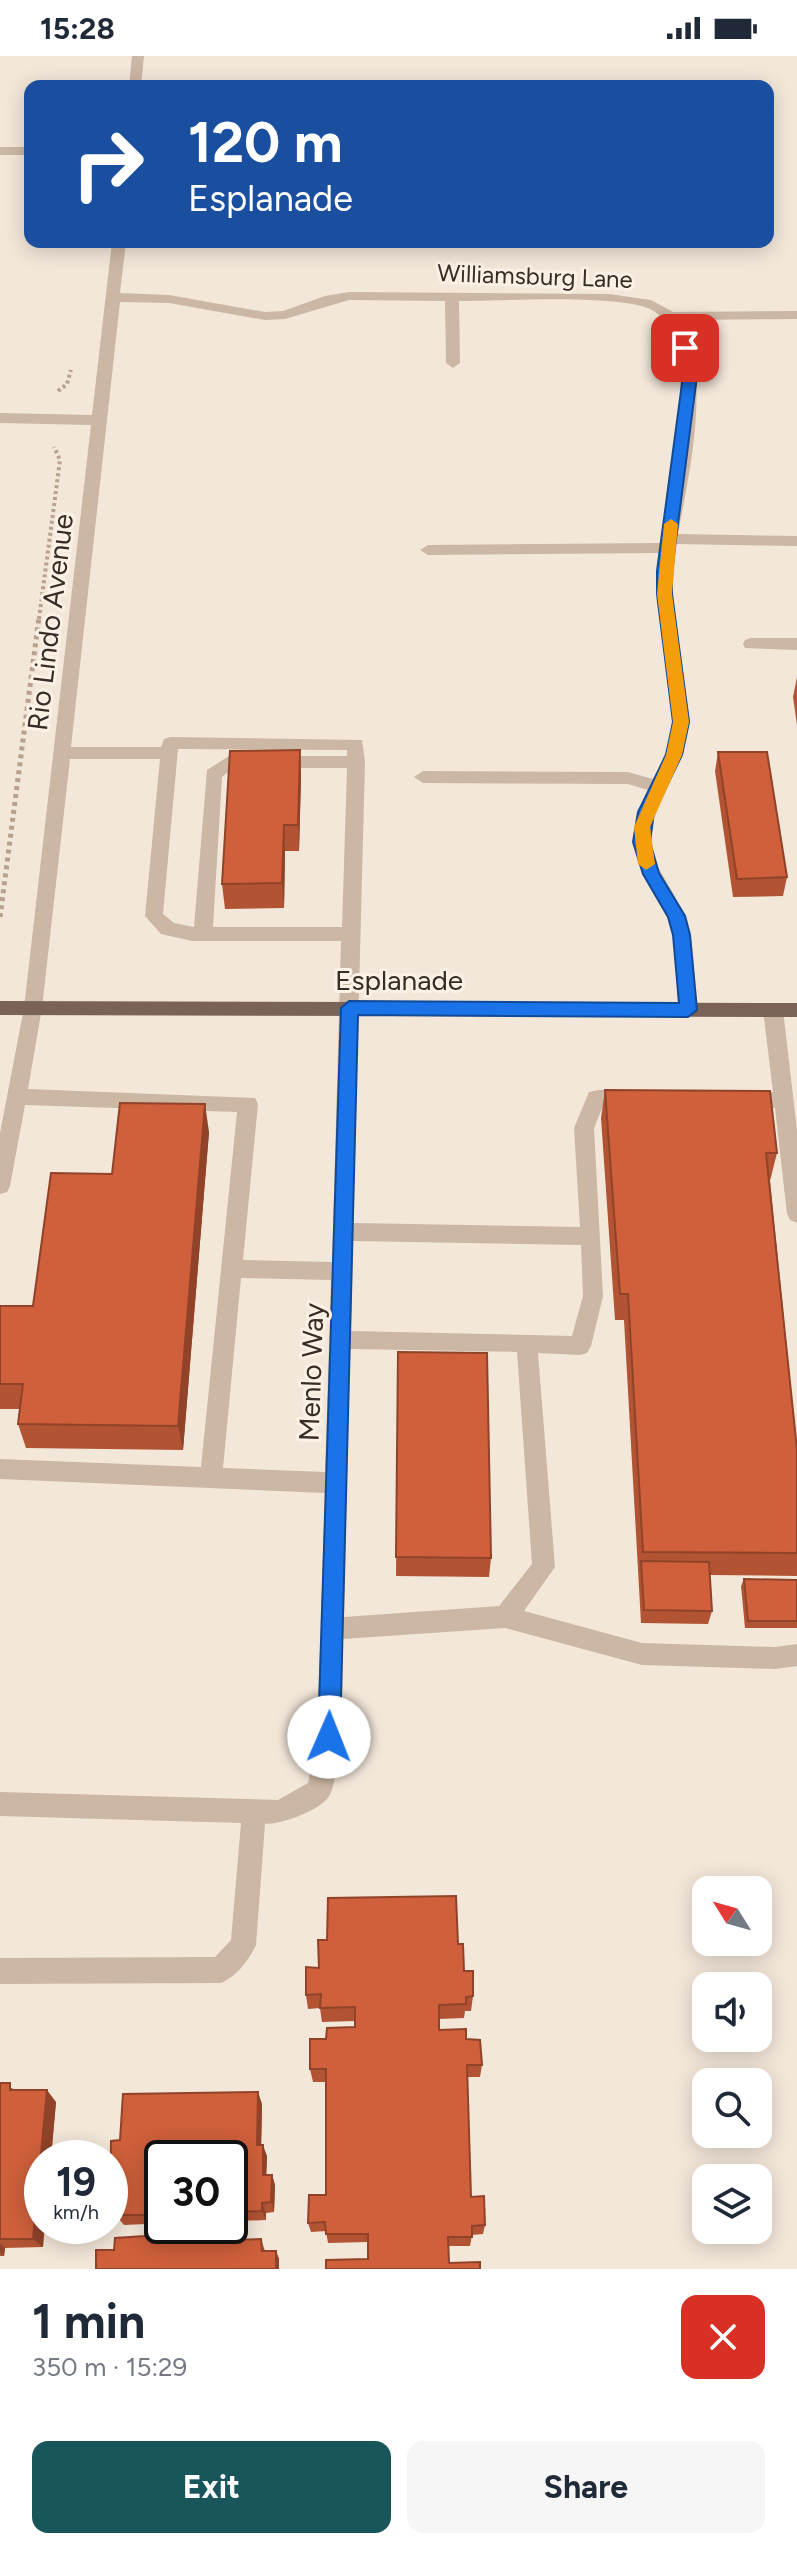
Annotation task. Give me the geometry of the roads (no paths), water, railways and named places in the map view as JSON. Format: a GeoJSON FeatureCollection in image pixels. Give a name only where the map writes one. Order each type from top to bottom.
{"type":"FeatureCollection","features":[{"type":"Feature","properties":{"kind":"main road","name":"Esplanade"},"geometry":{"type":"LineString","coordinates":[[0,1008],[797,1010]]}},
{"type":"Feature","properties":{"kind":"street"},"geometry":{"type":"LineString","coordinates":[[136,80],[138,56]]}},
{"type":"Feature","properties":{"kind":"street"},"geometry":{"type":"LineString","coordinates":[[0,151],[24,151]]}},
{"type":"Feature","properties":{"kind":"street","name":"Rio Lindo Avenue"},"geometry":{"type":"LineString","coordinates":[[0,1186],[33,1008],[118,248]]}},
{"type":"Feature","properties":{"kind":"street","name":"Williamsburg Lane"},"geometry":{"type":"LineString","coordinates":[[113,297],[169,299],[265,316],[285,315],[330,299],[349,296],[628,300],[645,303],[670,316]]}},
{"type":"Feature","properties":{"kind":"street"},"geometry":{"type":"LineString","coordinates":[[452,297],[453,363]]}},
{"type":"Feature","properties":{"kind":"street"},"geometry":{"type":"LineString","coordinates":[[670,316],[797,315]]}},
{"type":"Feature","properties":{"kind":"street"},"geometry":{"type":"LineString","coordinates":[[670,316],[682,335],[690,376],[664,594],[681,722],[674,755],[646,812],[641,842],[651,874],[677,916],[682,935],[688,1010]]}},
{"type":"Feature","properties":{"kind":"street"},"geometry":{"type":"LineString","coordinates":[[0,418],[100,420]]}},
{"type":"Feature","properties":{"kind":"street"},"geometry":{"type":"LineString","coordinates":[[428,550],[797,541]]}},
{"type":"Feature","properties":{"kind":"street"},"geometry":{"type":"LineString","coordinates":[[751,644],[797,644]]}},
{"type":"Feature","properties":{"kind":"street"},"geometry":{"type":"LineString","coordinates":[[203,934],[213,774],[229,762],[356,762],[356,744],[170,743],[154,916],[168,929],[203,934],[351,934]]}},
{"type":"Feature","properties":{"kind":"street"},"geometry":{"type":"LineString","coordinates":[[60,753],[169,753]]}},
{"type":"Feature","properties":{"kind":"street","name":"Menlo Way"},"geometry":{"type":"LineString","coordinates":[[0,1804],[280,1812],[319,1790],[329,1737],[356,762]]}},
{"type":"Feature","properties":{"kind":"street"},"geometry":{"type":"LineString","coordinates":[[423,777],[628,778],[658,787]]}},
{"type":"Feature","properties":{"kind":"street"},"geometry":{"type":"LineString","coordinates":[[773,1010],[797,1214]]}},
{"type":"Feature","properties":{"kind":"street"},"geometry":{"type":"LineString","coordinates":[[17,1097],[248,1104],[211,1478]]}},
{"type":"Feature","properties":{"kind":"street"},"geometry":{"type":"LineString","coordinates":[[339,1340],[580,1346],[593,1296],[584,1128],[596,1098],[643,1099]]}},
{"type":"Feature","properties":{"kind":"street"},"geometry":{"type":"LineString","coordinates":[[721,1100],[784,1100]]}},
{"type":"Feature","properties":{"kind":"street"},"geometry":{"type":"LineString","coordinates":[[343,1232],[591,1236]]}},
{"type":"Feature","properties":{"kind":"street"},"geometry":{"type":"LineString","coordinates":[[232,1269],[342,1271]]}},
{"type":"Feature","properties":{"kind":"street"},"geometry":{"type":"LineString","coordinates":[[505,1617],[544,1567],[527,1343]]}},
{"type":"Feature","properties":{"kind":"street"},"geometry":{"type":"LineString","coordinates":[[0,1469],[336,1483]]}},
{"type":"Feature","properties":{"kind":"street"},"geometry":{"type":"LineString","coordinates":[[332,1629],[505,1617],[642,1654],[775,1658],[797,1655]]}},
{"type":"Feature","properties":{"kind":"street"},"geometry":{"type":"LineString","coordinates":[[0,1971],[221,1970],[243,1945],[254,1811]]}}]}
